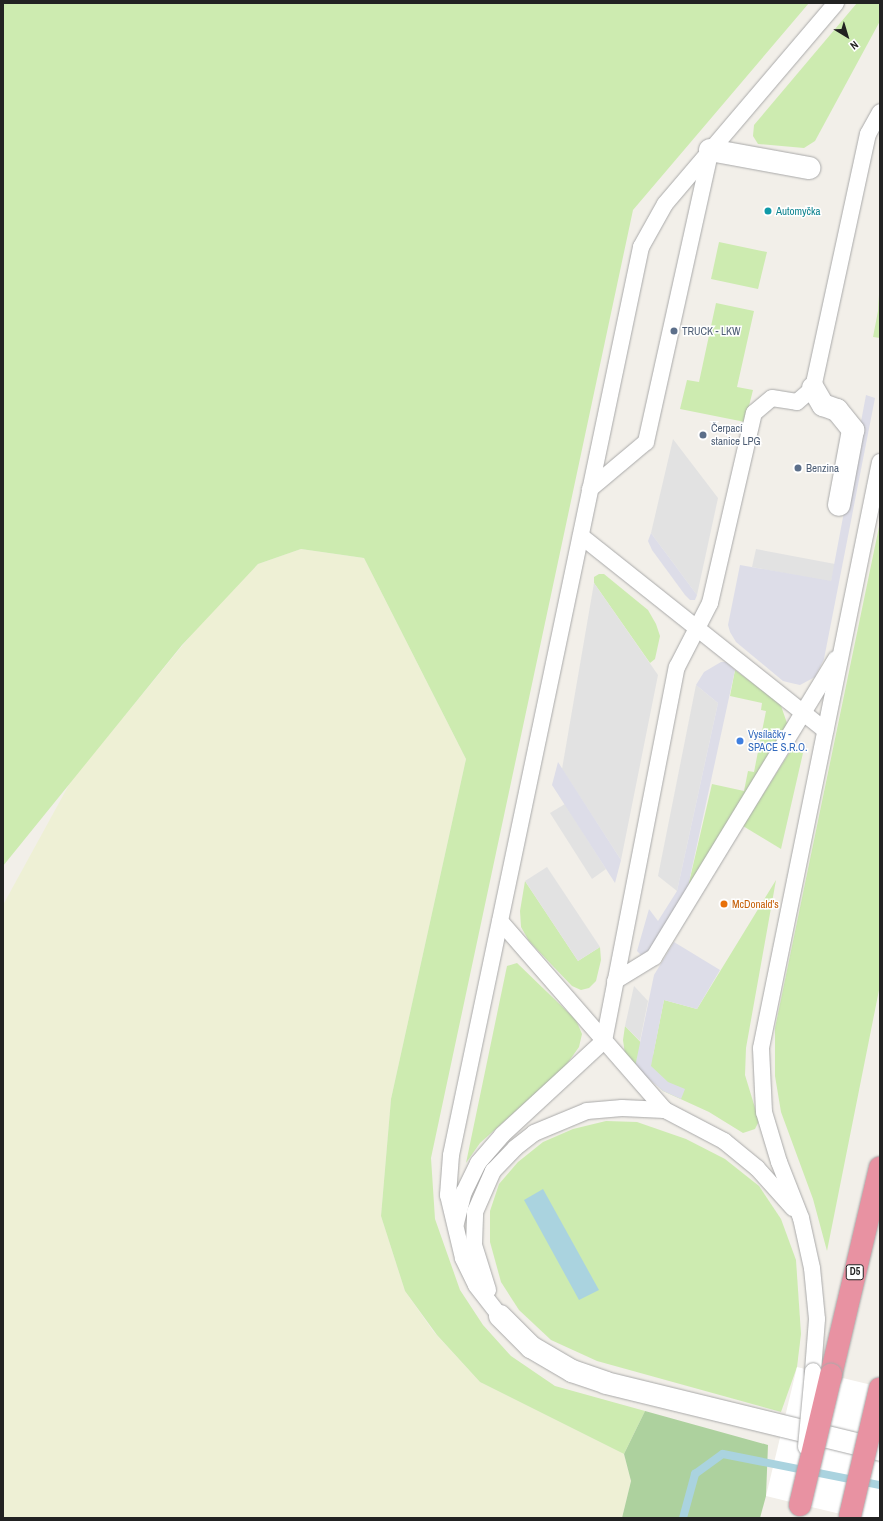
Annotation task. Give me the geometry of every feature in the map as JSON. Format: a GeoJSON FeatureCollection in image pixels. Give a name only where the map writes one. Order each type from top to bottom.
{"type":"FeatureCollection","features":[{"type":"Feature","properties":{"kind":"highway","name":"D5"},"geometry":{"type":"LineString","coordinates":[[799,1511],[822,1373],[880,1168]]}},
{"type":"Feature","properties":{"kind":"highway"},"geometry":{"type":"LineString","coordinates":[[849,1517],[880,1388]]}},
{"type":"Feature","properties":{"kind":"street"},"geometry":{"type":"LineString","coordinates":[[710,150],[809,168]]}},
{"type":"Feature","properties":{"kind":"street"},"geometry":{"type":"LineString","coordinates":[[813,388],[823,405],[837,410],[853,430],[838,505]]}},
{"type":"Feature","properties":{"kind":"street"},"geometry":{"type":"LineString","coordinates":[[500,1316],[531,1347],[572,1371],[606,1383],[880,1450]]}},
{"type":"Feature","properties":{"kind":"lane"},"geometry":{"type":"LineString","coordinates":[[500,1316],[476,1285],[463,1258],[454,1228],[448,1195],[451,1155],[640,247],[665,204],[836,3]]}},
{"type":"Feature","properties":{"kind":"lane"},"geometry":{"type":"LineString","coordinates":[[454,1228],[464,1192],[478,1163],[502,1134],[604,1040],[677,667],[698,629],[710,603],[754,413],[772,398],[797,402],[813,388],[868,134],[880,112]]}},
{"type":"Feature","properties":{"kind":"lane"},"geometry":{"type":"LineString","coordinates":[[590,489],[646,442],[710,150]]}},
{"type":"Feature","properties":{"kind":"lane"},"geometry":{"type":"LineString","coordinates":[[822,1373],[816,1301],[801,1218],[779,1162],[764,1112],[761,1048],[880,462]]}},
{"type":"Feature","properties":{"kind":"lane"},"geometry":{"type":"LineString","coordinates":[[581,536],[825,730]]}},
{"type":"Feature","properties":{"kind":"lane"},"geometry":{"type":"LineString","coordinates":[[615,981],[654,957],[841,650]]}},
{"type":"Feature","properties":{"kind":"lane"},"geometry":{"type":"LineString","coordinates":[[500,921],[666,1110],[724,1141],[757,1168],[801,1218]]}},
{"type":"Feature","properties":{"kind":"lane"},"geometry":{"type":"LineString","coordinates":[[500,1316],[484,1280],[474,1245],[475,1212],[493,1171],[534,1133],[560,1120],[587,1112],[622,1108],[666,1110]]}},
{"type":"Feature","properties":{"kind":"green space"},"geometry":{"type":"Polygon","coordinates":[[[3,3],[809,3],[633,210],[431,1158],[435,1219],[460,1290],[483,1325],[511,1356],[555,1386],[645,1411],[624,1454],[480,1382],[437,1335],[405,1291],[381,1216],[391,1099],[466,759],[364,558],[301,549],[258,564],[182,645],[3,866],[3,3]]]}},
{"type":"Feature","properties":{"kind":"green space"},"geometry":{"type":"Polygon","coordinates":[[[857,3],[880,3],[880,21],[815,141],[804,148],[758,144],[753,136],[754,125],[857,3]]]}},
{"type":"Feature","properties":{"kind":"green space"},"geometry":{"type":"Polygon","coordinates":[[[719,242],[767,252],[758,289],[711,279],[719,242]]]}},
{"type":"Feature","properties":{"kind":"green space"},"geometry":{"type":"Polygon","coordinates":[[[880,278],[880,338],[873,337],[878,311],[880,278]]]}},
{"type":"Feature","properties":{"kind":"green space"},"geometry":{"type":"Polygon","coordinates":[[[716,303],[754,311],[737,387],[753,390],[745,422],[680,409],[687,380],[699,382],[716,303]]]}},
{"type":"Feature","properties":{"kind":"green space"},"geometry":{"type":"Polygon","coordinates":[[[880,522],[880,985],[827,1251],[813,1199],[781,1112],[775,1076],[775,1028],[880,522]]]}},
{"type":"Feature","properties":{"kind":"green space"},"geometry":{"type":"Polygon","coordinates":[[[301,549],[364,558],[466,759],[391,1099],[381,1216],[405,1291],[433,1331],[480,1382],[624,1454],[631,1481],[622,1518],[3,1518],[3,905],[71,781],[196,629],[258,564],[301,549]]]}},
{"type":"Feature","properties":{"kind":"green space"},"geometry":{"type":"Polygon","coordinates":[[[599,574],[604,574],[648,610],[656,624],[660,636],[655,659],[650,663],[594,583],[594,577],[599,574]]]}},
{"type":"Feature","properties":{"kind":"green space"},"geometry":{"type":"Polygon","coordinates":[[[735,670],[780,703],[788,726],[687,891],[712,784],[744,791],[748,771],[754,772],[766,711],[761,710],[762,703],[730,696],[735,670]]]}},
{"type":"Feature","properties":{"kind":"green space"},"geometry":{"type":"Polygon","coordinates":[[[791,750],[803,753],[781,849],[743,826],[791,750]]]}},
{"type":"Feature","properties":{"kind":"green space"},"geometry":{"type":"Polygon","coordinates":[[[776,880],[746,1048],[745,1075],[759,1121],[755,1129],[743,1133],[709,1112],[663,1091],[625,1054],[623,1040],[625,1026],[653,1055],[664,1000],[697,1009],[776,880]]]}},
{"type":"Feature","properties":{"kind":"green space"},"geometry":{"type":"Polygon","coordinates":[[[525,881],[578,961],[600,947],[601,960],[596,981],[589,988],[581,990],[572,986],[529,941],[521,927],[520,911],[525,881]]]}},
{"type":"Feature","properties":{"kind":"green space"},"geometry":{"type":"Polygon","coordinates":[[[517,963],[576,1020],[582,1034],[579,1047],[564,1068],[480,1143],[466,1163],[507,966],[517,963]]]}},
{"type":"Feature","properties":{"kind":"green space"},"geometry":{"type":"Polygon","coordinates":[[[606,1121],[637,1122],[686,1139],[725,1159],[759,1186],[781,1219],[796,1260],[801,1334],[797,1367],[781,1412],[597,1361],[551,1340],[519,1310],[501,1282],[490,1242],[490,1211],[499,1184],[518,1162],[543,1142],[573,1129],[606,1121]]]}},
{"type":"Feature","properties":{"kind":"green space"},"geometry":{"type":"Polygon","coordinates":[[[645,1411],[768,1445],[766,1496],[760,1518],[622,1518],[631,1481],[624,1454],[645,1411]]]}},
{"type":"Feature","properties":{"kind":"shaded area"},"geometry":{"type":"Polygon","coordinates":[[[866,395],[875,398],[824,659],[815,677],[800,685],[783,681],[736,642],[730,632],[728,625],[740,565],[831,581],[866,395]]]}},
{"type":"Feature","properties":{"kind":"shaded area"},"geometry":{"type":"Polygon","coordinates":[[[673,439],[718,498],[697,595],[651,533],[673,439]]]}},
{"type":"Feature","properties":{"kind":"shaded area"},"geometry":{"type":"Polygon","coordinates":[[[651,533],[697,595],[695,600],[690,600],[685,595],[652,550],[648,541],[651,533]]]}},
{"type":"Feature","properties":{"kind":"shaded area"},"geometry":{"type":"Polygon","coordinates":[[[756,549],[835,564],[831,582],[752,567],[756,549]]]}},
{"type":"Feature","properties":{"kind":"shaded area"},"geometry":{"type":"Polygon","coordinates":[[[594,583],[658,675],[621,860],[562,769],[594,583]]]}},
{"type":"Feature","properties":{"kind":"shaded area"},"geometry":{"type":"Polygon","coordinates":[[[721,662],[726,662],[735,670],[687,891],[650,950],[641,955],[637,951],[649,909],[658,921],[677,891],[718,703],[696,685],[704,672],[721,662]]]}},
{"type":"Feature","properties":{"kind":"shaded area"},"geometry":{"type":"Polygon","coordinates":[[[696,685],[718,703],[677,891],[658,876],[696,685]]]}},
{"type":"Feature","properties":{"kind":"shaded area"},"geometry":{"type":"Polygon","coordinates":[[[558,762],[621,860],[615,883],[552,785],[558,762]]]}},
{"type":"Feature","properties":{"kind":"shaded area"},"geometry":{"type":"Polygon","coordinates":[[[565,804],[606,869],[592,879],[550,813],[565,804]]]}},
{"type":"Feature","properties":{"kind":"shaded area"},"geometry":{"type":"Polygon","coordinates":[[[547,867],[600,947],[578,961],[525,881],[547,867]]]}},
{"type":"Feature","properties":{"kind":"shaded area"},"geometry":{"type":"Polygon","coordinates":[[[674,942],[720,970],[697,1009],[664,1000],[651,1066],[668,1082],[685,1089],[681,1099],[663,1091],[635,1067],[654,975],[674,942]]]}},
{"type":"Feature","properties":{"kind":"shaded area"},"geometry":{"type":"Polygon","coordinates":[[[634,986],[648,1001],[640,1041],[625,1026],[634,986]]]}},
{"type":"Feature","properties":{"kind":"water"},"geometry":{"type":"Polygon","coordinates":[[[543,1189],[599,1290],[579,1300],[524,1200],[543,1189]]]}},
{"type":"Feature","properties":{"kind":"pier"},"geometry":{"type":"Polygon","coordinates":[[[797,1367],[880,1387],[880,1518],[857,1518],[766,1496],[797,1367]]]}},
{"type":"Feature","properties":{"kind":"waterway"},"geometry":{"type":"LineString","coordinates":[[683,1518],[695,1474],[723,1454],[880,1485]]}},
{"type":"Feature","properties":{"kind":"place","name":"Automyčka"},"geometry":{"type":"Point","coordinates":[768,211]}},
{"type":"Feature","properties":{"kind":"place","name":"TRUCK - LKW"},"geometry":{"type":"Point","coordinates":[674,331]}},
{"type":"Feature","properties":{"kind":"place","name":"Čerpací stanice LPG"},"geometry":{"type":"Point","coordinates":[703,435]}},
{"type":"Feature","properties":{"kind":"place","name":"Benzina"},"geometry":{"type":"Point","coordinates":[798,468]}},
{"type":"Feature","properties":{"kind":"place","name":"Vysílačky - SPACE S.R.O."},"geometry":{"type":"Point","coordinates":[740,741]}},
{"type":"Feature","properties":{"kind":"place","name":"McDonald's"},"geometry":{"type":"Point","coordinates":[724,904]}}]}
